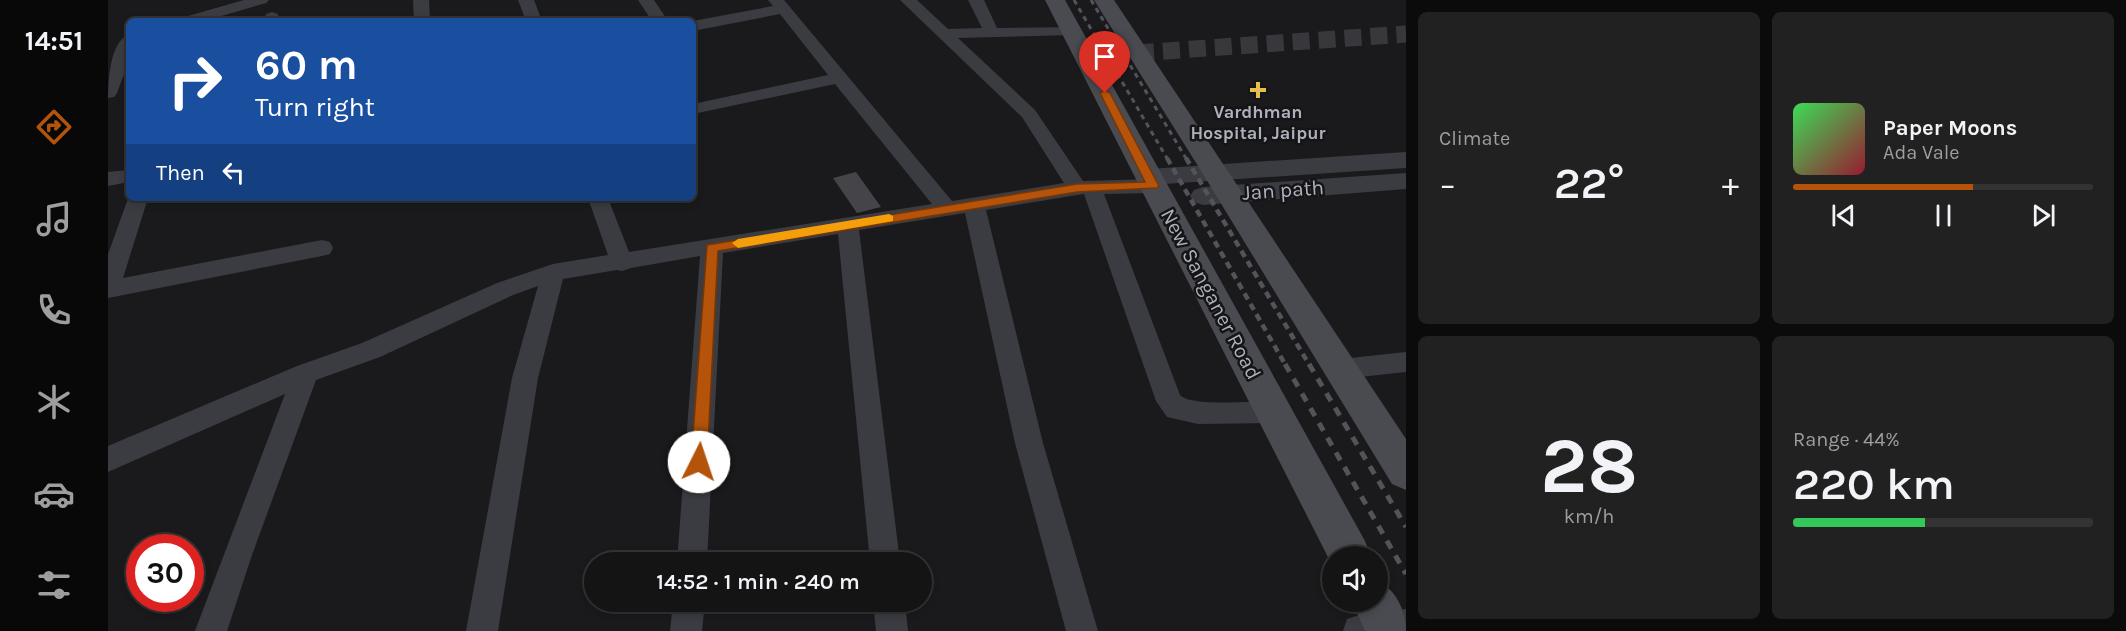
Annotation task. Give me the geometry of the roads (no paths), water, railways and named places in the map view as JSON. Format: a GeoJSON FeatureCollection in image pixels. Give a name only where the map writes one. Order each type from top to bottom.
{"type":"FeatureCollection","features":[{"type":"Feature","properties":{"kind":"main road","name":"New Sanganer Road"},"geometry":{"type":"LineString","coordinates":[[1055,0],[1345,546]]}},
{"type":"Feature","properties":{"kind":"main road"},"geometry":{"type":"LineString","coordinates":[[1104,0],[1224,184],[1406,472]]}},
{"type":"Feature","properties":{"kind":"street"},"geometry":{"type":"LineString","coordinates":[[191,0],[193,18]]}},
{"type":"Feature","properties":{"kind":"street"},"geometry":{"type":"LineString","coordinates":[[197,18],[261,0]]}},
{"type":"Feature","properties":{"kind":"street"},"geometry":{"type":"LineString","coordinates":[[420,0],[422,18]]}},
{"type":"Feature","properties":{"kind":"street"},"geometry":{"type":"LineString","coordinates":[[526,0],[533,18]]}},
{"type":"Feature","properties":{"kind":"street"},"geometry":{"type":"LineString","coordinates":[[646,0],[658,18]]}},
{"type":"Feature","properties":{"kind":"street"},"geometry":{"type":"LineString","coordinates":[[908,0],[1029,114],[1085,188],[1170,401],[1176,409],[1198,413],[1273,412]]}},
{"type":"Feature","properties":{"kind":"street"},"geometry":{"type":"LineString","coordinates":[[976,0],[992,33]]}},
{"type":"Feature","properties":{"kind":"street"},"geometry":{"type":"LineString","coordinates":[[696,25],[779,5],[948,209]]}},
{"type":"Feature","properties":{"kind":"street"},"geometry":{"type":"LineString","coordinates":[[945,34],[1072,30]]}},
{"type":"Feature","properties":{"kind":"street"},"geometry":{"type":"LineString","coordinates":[[108,44],[126,40]]}},
{"type":"Feature","properties":{"kind":"street"},"geometry":{"type":"LineString","coordinates":[[108,93],[126,47]]}},
{"type":"Feature","properties":{"kind":"street"},"geometry":{"type":"LineString","coordinates":[[696,108],[838,78]]}},
{"type":"Feature","properties":{"kind":"street","name":"Jan path"},"geometry":{"type":"LineString","coordinates":[[1224,184],[1406,160]]}},
{"type":"Feature","properties":{"kind":"street"},"geometry":{"type":"LineString","coordinates":[[108,179],[126,176]]}},
{"type":"Feature","properties":{"kind":"street","name":"Jan path"},"geometry":{"type":"LineString","coordinates":[[1154,187],[1406,181]]}},
{"type":"Feature","properties":{"kind":"street"},"geometry":{"type":"LineString","coordinates":[[108,459],[306,373],[371,350],[505,288],[553,272],[622,263],[974,204],[1085,188],[1154,187]]}},
{"type":"Feature","properties":{"kind":"street"},"geometry":{"type":"LineString","coordinates":[[137,201],[108,288],[322,248]]}},
{"type":"Feature","properties":{"kind":"street"},"geometry":{"type":"LineString","coordinates":[[599,201],[622,263]]}},
{"type":"Feature","properties":{"kind":"street"},"geometry":{"type":"LineString","coordinates":[[974,204],[1029,443],[1082,631]]}},
{"type":"Feature","properties":{"kind":"street"},"geometry":{"type":"LineString","coordinates":[[848,225],[884,552]]}},
{"type":"Feature","properties":{"kind":"street"},"geometry":{"type":"LineString","coordinates":[[693,552],[712,248]]}},
{"type":"Feature","properties":{"kind":"street"},"geometry":{"type":"LineString","coordinates":[[482,631],[525,378],[553,272]]}},
{"type":"Feature","properties":{"kind":"street"},"geometry":{"type":"LineString","coordinates":[[1341,369],[1406,362]]}},
{"type":"Feature","properties":{"kind":"street"},"geometry":{"type":"LineString","coordinates":[[212,631],[237,555],[306,373]]}},
{"type":"Feature","properties":{"kind":"street"},"geometry":{"type":"LineString","coordinates":[[686,631],[688,612]]}},
{"type":"Feature","properties":{"kind":"street"},"geometry":{"type":"LineString","coordinates":[[890,612],[892,631]]}},
{"type":"Feature","properties":{"kind":"tunnel"},"geometry":{"type":"LineString","coordinates":[[1137,53],[1406,34]]}},
{"type":"Feature","properties":{"kind":"railway"},"geometry":{"type":"LineString","coordinates":[[1074,0],[1168,160]]}},
{"type":"Feature","properties":{"kind":"railway"},"geometry":{"type":"LineString","coordinates":[[1091,0],[1187,160]]}},
{"type":"Feature","properties":{"kind":"railway"},"geometry":{"type":"LineString","coordinates":[[1167,158],[1286,366]]}},
{"type":"Feature","properties":{"kind":"railway"},"geometry":{"type":"LineString","coordinates":[[1186,158],[1310,366]]}},
{"type":"Feature","properties":{"kind":"railway"},"geometry":{"type":"LineString","coordinates":[[1285,364],[1406,574]]}},
{"type":"Feature","properties":{"kind":"railway"},"geometry":{"type":"LineString","coordinates":[[1309,364],[1406,527]]}},
{"type":"Feature","properties":{"kind":"place","name":"Vardhman Hospital, Jaipur"},"geometry":{"type":"Point","coordinates":[1258,90]}}]}
